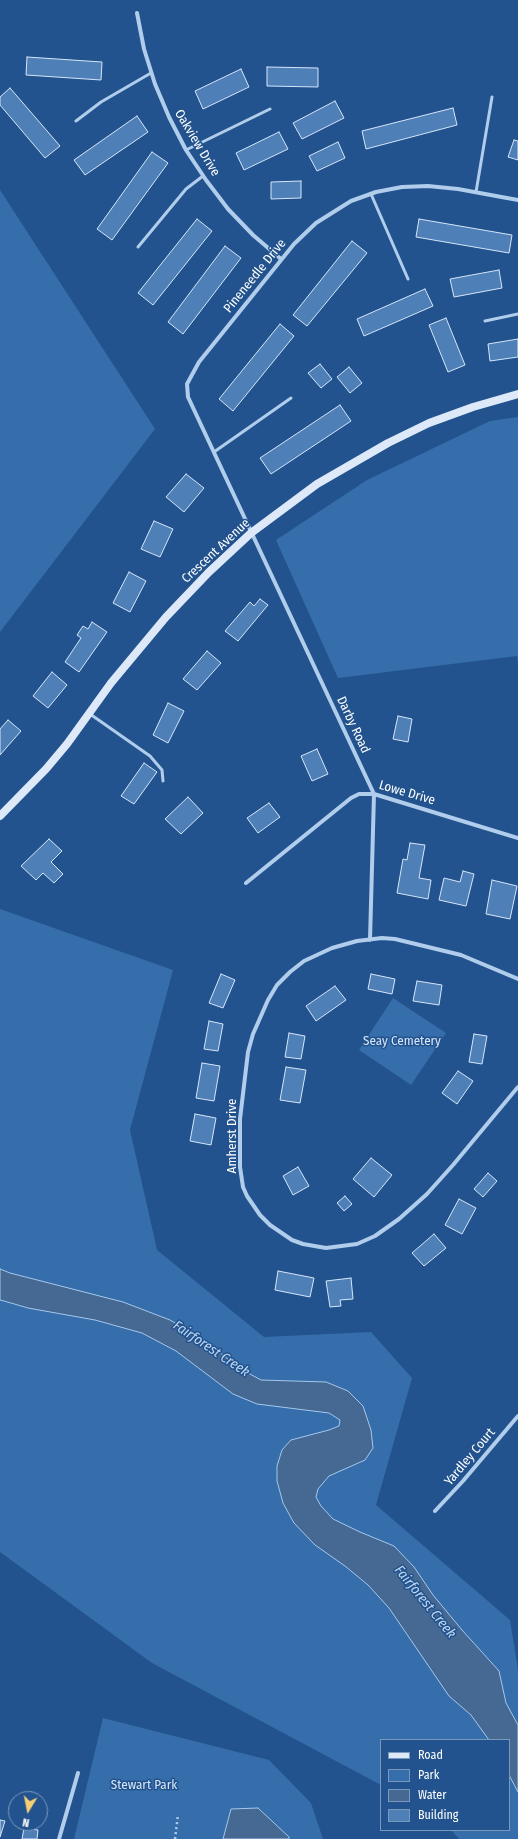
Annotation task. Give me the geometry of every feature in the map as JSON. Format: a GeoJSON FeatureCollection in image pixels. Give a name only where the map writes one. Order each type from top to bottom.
{"type":"FeatureCollection","features":[{"type":"Feature","properties":{"kind":"street","name":"Oakview Drive"},"geometry":{"type":"LineString","coordinates":[[136,13],[151,72],[169,118],[186,150],[203,176],[233,214],[253,235],[281,259]]}},
{"type":"Feature","properties":{"kind":"street","name":"Pineneedle Drive"},"geometry":{"type":"LineString","coordinates":[[251,533],[188,397],[187,384],[199,362],[281,259],[304,233],[328,214],[351,201],[371,194],[402,187],[422,186],[476,192],[518,200]]}},
{"type":"Feature","properties":{"kind":"street","name":"Crescent Avenue"},"geometry":{"type":"LineString","coordinates":[[0,816],[46,769],[138,650],[166,617],[209,572],[251,533],[317,484],[388,442],[436,420],[473,407],[518,394]]}},
{"type":"Feature","properties":{"kind":"street","name":"Darby Road"},"geometry":{"type":"LineString","coordinates":[[251,533],[374,794],[370,940]]}},
{"type":"Feature","properties":{"kind":"street","name":"Lowe Drive"},"geometry":{"type":"LineString","coordinates":[[246,883],[359,794],[374,794],[518,838]]}},
{"type":"Feature","properties":{"kind":"street","name":"Amherst Drive"},"geometry":{"type":"LineString","coordinates":[[518,978],[461,955],[395,939],[382,938],[332,948],[304,961],[290,972],[278,985],[259,1017],[253,1034],[244,1071],[239,1143],[243,1187],[247,1196],[260,1215],[270,1225],[286,1236],[303,1244],[315,1247],[326,1248],[348,1246],[375,1236],[399,1219],[427,1194],[518,1086]]}},
{"type":"Feature","properties":{"kind":"street","name":"Yardley Court"},"geometry":{"type":"LineString","coordinates":[[436,1511],[463,1482],[518,1416]]}},
{"type":"Feature","properties":{"kind":"street"},"geometry":{"type":"LineString","coordinates":[[58,1839],[78,1773]]}},
{"type":"Feature","properties":{"kind":"lane"},"geometry":{"type":"LineString","coordinates":[[76,121],[101,102],[151,72]]}},
{"type":"Feature","properties":{"kind":"lane"},"geometry":{"type":"LineString","coordinates":[[476,192],[492,97]]}},
{"type":"Feature","properties":{"kind":"lane"},"geometry":{"type":"LineString","coordinates":[[186,150],[270,109]]}},
{"type":"Feature","properties":{"kind":"lane"},"geometry":{"type":"LineString","coordinates":[[138,247],[186,189],[203,176]]}},
{"type":"Feature","properties":{"kind":"lane"},"geometry":{"type":"LineString","coordinates":[[371,194],[408,279]]}},
{"type":"Feature","properties":{"kind":"lane"},"geometry":{"type":"LineString","coordinates":[[485,321],[518,314]]}},
{"type":"Feature","properties":{"kind":"lane"},"geometry":{"type":"LineString","coordinates":[[214,452],[291,398]]}},
{"type":"Feature","properties":{"kind":"lane"},"geometry":{"type":"LineString","coordinates":[[89,713],[150,756],[162,770],[163,781]]}},
{"type":"Feature","properties":{"kind":"path"},"geometry":{"type":"LineString","coordinates":[[175,1839],[178,1815]]}},
{"type":"Feature","properties":{"kind":"green space"},"geometry":{"type":"Polygon","coordinates":[[[0,190],[155,429],[0,632],[0,190]]]}},
{"type":"Feature","properties":{"kind":"green space"},"geometry":{"type":"Polygon","coordinates":[[[518,417],[518,663],[517,656],[338,678],[276,540],[367,480],[490,421],[518,417]]]}},
{"type":"Feature","properties":{"kind":"green space"},"geometry":{"type":"Polygon","coordinates":[[[0,909],[173,970],[130,1130],[157,1250],[264,1337],[371,1332],[412,1378],[376,1505],[510,1620],[518,1670],[518,1839],[459,1839],[452,1831],[510,1831],[510,1739],[380,1739],[380,1784],[152,1663],[0,1552],[0,909]]]}},
{"type":"Feature","properties":{"kind":"green space","name":"Seay Cemetery"},"geometry":{"type":"Polygon","coordinates":[[[393,998],[446,1033],[411,1085],[359,1050],[393,998]]]}},
{"type":"Feature","properties":{"kind":"green space","name":"Stewart Park"},"geometry":{"type":"Polygon","coordinates":[[[103,1718],[269,1760],[311,1803],[323,1839],[74,1839],[103,1718]]]}},
{"type":"Feature","properties":{"kind":"water","name":"Fairforest Creek"},"geometry":{"type":"Polygon","coordinates":[[[0,1269],[10,1273],[123,1302],[170,1320],[203,1339],[239,1368],[261,1380],[326,1382],[348,1391],[363,1406],[371,1430],[373,1448],[365,1460],[329,1476],[318,1489],[316,1497],[321,1506],[333,1519],[394,1546],[414,1567],[433,1595],[462,1630],[499,1671],[506,1703],[518,1725],[518,1792],[510,1777],[510,1739],[488,1739],[471,1715],[449,1696],[389,1608],[368,1585],[345,1566],[315,1545],[294,1523],[283,1503],[277,1481],[277,1466],[282,1450],[291,1440],[339,1426],[340,1420],[329,1413],[257,1404],[233,1394],[176,1351],[142,1333],[95,1320],[28,1308],[0,1300],[0,1269]]]}},
{"type":"Feature","properties":{"kind":"water"},"geometry":{"type":"Polygon","coordinates":[[[258,1808],[289,1837],[289,1839],[223,1839],[231,1809],[258,1808]]]}},
{"type":"Feature","properties":{"kind":"building"},"geometry":{"type":"Polygon","coordinates":[[[27,57],[102,62],[101,80],[26,75],[27,57]]]}},
{"type":"Feature","properties":{"kind":"building"},"geometry":{"type":"Polygon","coordinates":[[[267,67],[318,68],[318,87],[267,86],[267,67]]]}},
{"type":"Feature","properties":{"kind":"building"},"geometry":{"type":"Polygon","coordinates":[[[241,69],[249,87],[203,109],[195,91],[241,69]]]}},
{"type":"Feature","properties":{"kind":"building"},"geometry":{"type":"Polygon","coordinates":[[[10,88],[60,146],[45,158],[0,105],[0,97],[10,88]]]}},
{"type":"Feature","properties":{"kind":"building"},"geometry":{"type":"Polygon","coordinates":[[[335,101],[344,118],[302,139],[293,123],[335,101]]]}},
{"type":"Feature","properties":{"kind":"building"},"geometry":{"type":"Polygon","coordinates":[[[453,108],[457,125],[366,149],[362,131],[453,108]]]}},
{"type":"Feature","properties":{"kind":"building"},"geometry":{"type":"Polygon","coordinates":[[[137,116],[148,132],[85,175],[74,160],[137,116]]]}},
{"type":"Feature","properties":{"kind":"building"},"geometry":{"type":"Polygon","coordinates":[[[279,132],[288,149],[244,170],[236,153],[279,132]]]}},
{"type":"Feature","properties":{"kind":"building"},"geometry":{"type":"Polygon","coordinates":[[[514,140],[518,141],[518,160],[508,157],[514,140]]]}},
{"type":"Feature","properties":{"kind":"building"},"geometry":{"type":"Polygon","coordinates":[[[338,142],[345,158],[317,171],[309,156],[338,142]]]}},
{"type":"Feature","properties":{"kind":"building"},"geometry":{"type":"Polygon","coordinates":[[[152,152],[168,163],[112,240],[97,229],[152,152]]]}},
{"type":"Feature","properties":{"kind":"building"},"geometry":{"type":"Polygon","coordinates":[[[301,181],[301,198],[271,199],[271,182],[301,181]]]}},
{"type":"Feature","properties":{"kind":"building"},"geometry":{"type":"Polygon","coordinates":[[[197,219],[212,231],[153,305],[138,293],[197,219]]]}},
{"type":"Feature","properties":{"kind":"building"},"geometry":{"type":"Polygon","coordinates":[[[419,219],[512,235],[509,253],[416,237],[419,219]]]}},
{"type":"Feature","properties":{"kind":"building"},"geometry":{"type":"Polygon","coordinates":[[[352,241],[367,253],[307,326],[293,315],[352,241]]]}},
{"type":"Feature","properties":{"kind":"building"},"geometry":{"type":"Polygon","coordinates":[[[225,246],[241,258],[183,334],[168,322],[225,246]]]}},
{"type":"Feature","properties":{"kind":"building"},"geometry":{"type":"Polygon","coordinates":[[[499,270],[502,288],[454,297],[450,279],[499,270]]]}},
{"type":"Feature","properties":{"kind":"building"},"geometry":{"type":"Polygon","coordinates":[[[425,289],[433,306],[364,336],[357,319],[425,289]]]}},
{"type":"Feature","properties":{"kind":"building"},"geometry":{"type":"Polygon","coordinates":[[[446,318],[465,365],[448,372],[429,325],[446,318]]]}},
{"type":"Feature","properties":{"kind":"building"},"geometry":{"type":"Polygon","coordinates":[[[280,324],[294,336],[233,411],[219,399],[280,324]]]}},
{"type":"Feature","properties":{"kind":"building"},"geometry":{"type":"Polygon","coordinates":[[[518,339],[518,357],[490,361],[488,344],[518,339]]]}},
{"type":"Feature","properties":{"kind":"building"},"geometry":{"type":"Polygon","coordinates":[[[320,364],[332,379],[321,388],[308,373],[320,364]]]}},
{"type":"Feature","properties":{"kind":"building"},"geometry":{"type":"Polygon","coordinates":[[[349,367],[362,383],[350,393],[337,377],[349,367]]]}},
{"type":"Feature","properties":{"kind":"building"},"geometry":{"type":"Polygon","coordinates":[[[340,405],[351,421],[271,474],[260,458],[340,405]]]}},
{"type":"Feature","properties":{"kind":"building"},"geometry":{"type":"Polygon","coordinates":[[[186,474],[204,488],[184,512],[166,497],[186,474]]]}},
{"type":"Feature","properties":{"kind":"building"},"geometry":{"type":"Polygon","coordinates":[[[154,521],[173,529],[160,557],[141,549],[154,521]]]}},
{"type":"Feature","properties":{"kind":"building"},"geometry":{"type":"Polygon","coordinates":[[[129,572],[146,581],[130,612],[113,603],[129,572]]]}},
{"type":"Feature","properties":{"kind":"building"},"geometry":{"type":"Polygon","coordinates":[[[260,599],[268,605],[238,641],[225,631],[250,602],[254,606],[260,599]]]}},
{"type":"Feature","properties":{"kind":"building"},"geometry":{"type":"Polygon","coordinates":[[[92,622],[107,632],[79,672],[65,662],[81,638],[77,635],[83,626],[88,629],[92,622]]]}},
{"type":"Feature","properties":{"kind":"building"},"geometry":{"type":"Polygon","coordinates":[[[207,651],[221,663],[197,690],[183,679],[207,651]]]}},
{"type":"Feature","properties":{"kind":"building"},"geometry":{"type":"Polygon","coordinates":[[[52,672],[67,685],[48,708],[33,696],[52,672]]]}},
{"type":"Feature","properties":{"kind":"building"},"geometry":{"type":"Polygon","coordinates":[[[168,703],[184,711],[168,743],[153,735],[168,703]]]}},
{"type":"Feature","properties":{"kind":"building"},"geometry":{"type":"Polygon","coordinates":[[[398,716],[412,719],[408,742],[393,739],[398,716]]]}},
{"type":"Feature","properties":{"kind":"building"},"geometry":{"type":"Polygon","coordinates":[[[8,720],[21,731],[0,755],[0,729],[8,720]]]}},
{"type":"Feature","properties":{"kind":"building"},"geometry":{"type":"Polygon","coordinates":[[[317,749],[328,774],[312,781],[301,756],[317,749]]]}},
{"type":"Feature","properties":{"kind":"building"},"geometry":{"type":"Polygon","coordinates":[[[144,763],[157,772],[134,804],[121,796],[144,763]]]}},
{"type":"Feature","properties":{"kind":"building"},"geometry":{"type":"Polygon","coordinates":[[[188,797],[203,813],[181,834],[165,819],[188,797]]]}},
{"type":"Feature","properties":{"kind":"building"},"geometry":{"type":"Polygon","coordinates":[[[269,803],[280,817],[258,833],[247,818],[269,803]]]}},
{"type":"Feature","properties":{"kind":"building"},"geometry":{"type":"Polygon","coordinates":[[[49,839],[62,851],[51,862],[63,874],[54,883],[43,873],[36,880],[21,866],[49,839]]]}},
{"type":"Feature","properties":{"kind":"building"},"geometry":{"type":"Polygon","coordinates":[[[410,843],[425,845],[419,878],[431,880],[428,899],[397,893],[403,859],[407,860],[410,843]]]}},
{"type":"Feature","properties":{"kind":"building"},"geometry":{"type":"Polygon","coordinates":[[[463,871],[474,874],[466,906],[439,900],[444,878],[460,882],[463,871]]]}},
{"type":"Feature","properties":{"kind":"building"},"geometry":{"type":"Polygon","coordinates":[[[492,880],[517,886],[510,919],[486,914],[492,880]]]}},
{"type":"Feature","properties":{"kind":"building"},"geometry":{"type":"Polygon","coordinates":[[[221,974],[235,980],[223,1008],[209,1003],[221,974]]]}},
{"type":"Feature","properties":{"kind":"building"},"geometry":{"type":"Polygon","coordinates":[[[371,974],[395,979],[392,994],[368,989],[371,974]]]}},
{"type":"Feature","properties":{"kind":"building"},"geometry":{"type":"Polygon","coordinates":[[[417,981],[442,985],[439,1005],[413,1001],[417,981]]]}},
{"type":"Feature","properties":{"kind":"building"},"geometry":{"type":"Polygon","coordinates":[[[335,986],[346,1000],[316,1021],[306,1006],[335,986]]]}},
{"type":"Feature","properties":{"kind":"building"},"geometry":{"type":"Polygon","coordinates":[[[209,1021],[223,1024],[218,1051],[204,1049],[209,1021]]]}},
{"type":"Feature","properties":{"kind":"building"},"geometry":{"type":"Polygon","coordinates":[[[289,1033],[305,1036],[301,1059],[285,1057],[289,1033]]]}},
{"type":"Feature","properties":{"kind":"building"},"geometry":{"type":"Polygon","coordinates":[[[474,1034],[487,1036],[482,1064],[469,1062],[474,1034]]]}},
{"type":"Feature","properties":{"kind":"building"},"geometry":{"type":"Polygon","coordinates":[[[202,1063],[220,1066],[214,1101],[196,1098],[202,1063]]]}},
{"type":"Feature","properties":{"kind":"building"},"geometry":{"type":"Polygon","coordinates":[[[286,1067],[306,1070],[300,1103],[280,1100],[286,1067]]]}},
{"type":"Feature","properties":{"kind":"building"},"geometry":{"type":"Polygon","coordinates":[[[458,1071],[473,1081],[457,1104],[442,1093],[458,1071]]]}},
{"type":"Feature","properties":{"kind":"building"},"geometry":{"type":"Polygon","coordinates":[[[195,1114],[216,1118],[211,1145],[190,1141],[195,1114]]]}},
{"type":"Feature","properties":{"kind":"building"},"geometry":{"type":"Polygon","coordinates":[[[371,1158],[392,1175],[374,1197],[353,1179],[371,1158]]]}},
{"type":"Feature","properties":{"kind":"building"},"geometry":{"type":"Polygon","coordinates":[[[298,1167],[309,1186],[293,1195],[283,1176],[298,1167]]]}},
{"type":"Feature","properties":{"kind":"building"},"geometry":{"type":"Polygon","coordinates":[[[488,1173],[497,1181],[483,1197],[474,1189],[488,1173]]]}},
{"type":"Feature","properties":{"kind":"building"},"geometry":{"type":"Polygon","coordinates":[[[345,1196],[352,1204],[344,1211],[337,1203],[345,1196]]]}},
{"type":"Feature","properties":{"kind":"building"},"geometry":{"type":"Polygon","coordinates":[[[459,1199],[476,1208],[462,1234],[445,1225],[459,1199]]]}},
{"type":"Feature","properties":{"kind":"building"},"geometry":{"type":"Polygon","coordinates":[[[434,1234],[446,1248],[424,1266],[412,1253],[434,1234]]]}},
{"type":"Feature","properties":{"kind":"building"},"geometry":{"type":"Polygon","coordinates":[[[278,1271],[314,1278],[310,1297],[275,1290],[278,1271]]]}},
{"type":"Feature","properties":{"kind":"building"},"geometry":{"type":"Polygon","coordinates":[[[351,1278],[353,1299],[340,1300],[341,1306],[330,1307],[326,1281],[351,1278]]]}},
{"type":"Feature","properties":{"kind":"building"},"geometry":{"type":"Polygon","coordinates":[[[0,1820],[5,1821],[0,1837],[0,1820]]]}},
{"type":"Feature","properties":{"kind":"building"},"geometry":{"type":"Polygon","coordinates":[[[23,1831],[38,1831],[37,1839],[22,1839],[23,1831]]]}}]}
